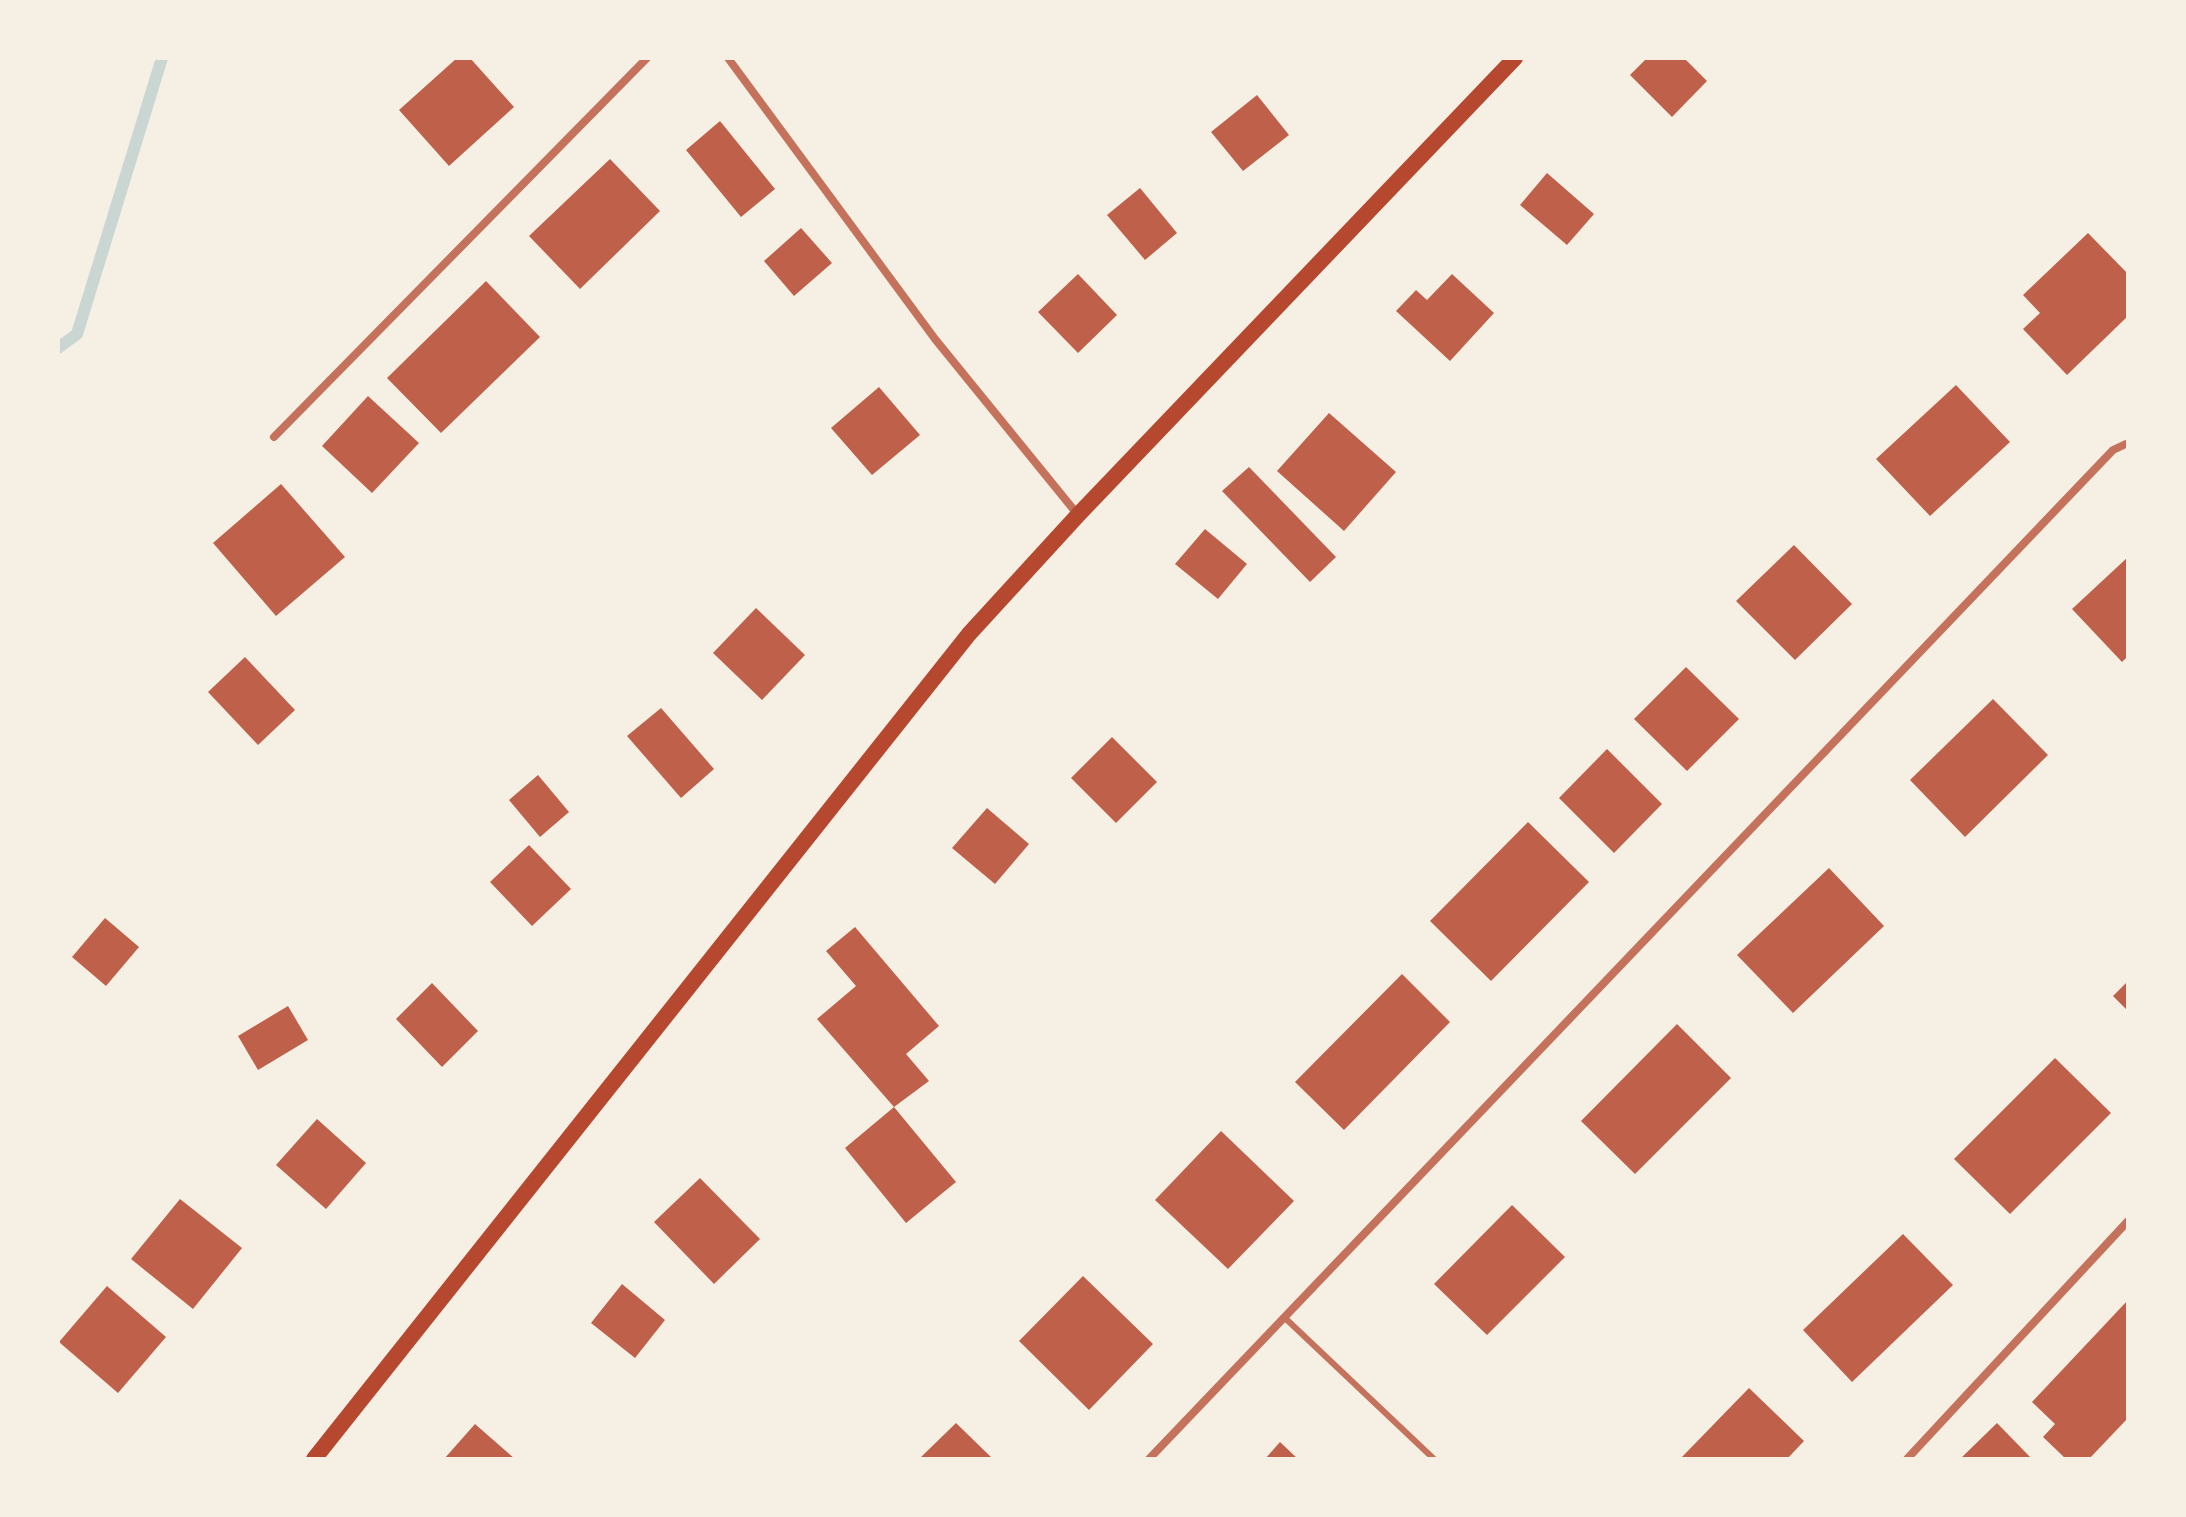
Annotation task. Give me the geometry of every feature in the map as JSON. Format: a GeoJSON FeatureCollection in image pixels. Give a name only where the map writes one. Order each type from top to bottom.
{"type":"FeatureCollection","features":[{"type":"Feature","properties":{"kind":"main road"},"geometry":{"type":"LineString","coordinates":[[314,1459],[969,634],[1078,515],[1515,58]]}},
{"type":"Feature","properties":{"kind":"street"},"geometry":{"type":"LineString","coordinates":[[274,437],[647,58]]}},
{"type":"Feature","properties":{"kind":"street"},"geometry":{"type":"LineString","coordinates":[[728,58],[935,339],[1078,515]]}},
{"type":"Feature","properties":{"kind":"street"},"geometry":{"type":"LineString","coordinates":[[1149,1459],[2113,450],[2128,443]]}},
{"type":"Feature","properties":{"kind":"street"},"geometry":{"type":"LineString","coordinates":[[1907,1459],[2128,1221]]}},
{"type":"Feature","properties":{"kind":"lane"},"geometry":{"type":"LineString","coordinates":[[1285,1318],[1434,1459]]}},
{"type":"Feature","properties":{"kind":"building"},"geometry":{"type":"Polygon","coordinates":[[[457,58],[470,58],[514,107],[449,166],[399,110],[457,58]]]}},
{"type":"Feature","properties":{"kind":"building"},"geometry":{"type":"Polygon","coordinates":[[[1647,58],[1684,58],[1707,81],[1672,117],[1630,75],[1647,58]]]}},
{"type":"Feature","properties":{"kind":"building"},"geometry":{"type":"Polygon","coordinates":[[[1257,95],[1289,135],[1243,171],[1211,132],[1257,95]]]}},
{"type":"Feature","properties":{"kind":"building"},"geometry":{"type":"Polygon","coordinates":[[[720,121],[775,189],[741,217],[686,150],[720,121]]]}},
{"type":"Feature","properties":{"kind":"building"},"geometry":{"type":"Polygon","coordinates":[[[610,159],[660,211],[580,289],[529,236],[610,159]]]}},
{"type":"Feature","properties":{"kind":"building"},"geometry":{"type":"Polygon","coordinates":[[[1547,173],[1594,214],[1567,245],[1520,205],[1547,173]]]}},
{"type":"Feature","properties":{"kind":"building"},"geometry":{"type":"Polygon","coordinates":[[[1140,188],[1177,233],[1145,260],[1107,215],[1140,188]]]}},
{"type":"Feature","properties":{"kind":"building"},"geometry":{"type":"Polygon","coordinates":[[[801,228],[832,263],[794,296],[764,261],[801,228]]]}},
{"type":"Feature","properties":{"kind":"building"},"geometry":{"type":"Polygon","coordinates":[[[2088,233],[2128,274],[2128,316],[2067,375],[2023,329],[2040,313],[2023,295],[2088,233]]]}},
{"type":"Feature","properties":{"kind":"building"},"geometry":{"type":"Polygon","coordinates":[[[1078,274],[1117,315],[1078,353],[1038,312],[1078,274]]]}},
{"type":"Feature","properties":{"kind":"building"},"geometry":{"type":"Polygon","coordinates":[[[1452,274],[1494,313],[1450,361],[1396,311],[1416,290],[1427,300],[1452,274]]]}},
{"type":"Feature","properties":{"kind":"building"},"geometry":{"type":"Polygon","coordinates":[[[486,281],[540,337],[441,433],[387,378],[486,281]]]}},
{"type":"Feature","properties":{"kind":"building"},"geometry":{"type":"Polygon","coordinates":[[[1956,385],[2010,442],[1930,516],[1876,459],[1956,385]]]}},
{"type":"Feature","properties":{"kind":"building"},"geometry":{"type":"Polygon","coordinates":[[[879,387],[920,435],[872,475],[831,428],[879,387]]]}},
{"type":"Feature","properties":{"kind":"building"},"geometry":{"type":"Polygon","coordinates":[[[368,396],[419,443],[372,493],[322,446],[368,396]]]}},
{"type":"Feature","properties":{"kind":"building"},"geometry":{"type":"Polygon","coordinates":[[[1329,413],[1396,472],[1344,531],[1277,471],[1329,413]]]}},
{"type":"Feature","properties":{"kind":"building"},"geometry":{"type":"Polygon","coordinates":[[[1249,467],[1336,557],[1310,582],[1222,491],[1249,467]]]}},
{"type":"Feature","properties":{"kind":"building"},"geometry":{"type":"Polygon","coordinates":[[[281,484],[345,557],[276,616],[213,543],[281,484]]]}},
{"type":"Feature","properties":{"kind":"building"},"geometry":{"type":"Polygon","coordinates":[[[1205,529],[1247,564],[1218,599],[1175,564],[1205,529]]]}},
{"type":"Feature","properties":{"kind":"building"},"geometry":{"type":"Polygon","coordinates":[[[1794,545],[1852,604],[1795,660],[1736,601],[1794,545]]]}},
{"type":"Feature","properties":{"kind":"building"},"geometry":{"type":"Polygon","coordinates":[[[2128,557],[2128,656],[2122,662],[2072,609],[2128,557]]]}},
{"type":"Feature","properties":{"kind":"building"},"geometry":{"type":"Polygon","coordinates":[[[756,608],[805,655],[762,700],[713,653],[756,608]]]}},
{"type":"Feature","properties":{"kind":"building"},"geometry":{"type":"Polygon","coordinates":[[[245,657],[295,710],[258,745],[208,692],[245,657]]]}},
{"type":"Feature","properties":{"kind":"building"},"geometry":{"type":"Polygon","coordinates":[[[1686,667],[1739,719],[1687,771],[1634,719],[1686,667]]]}},
{"type":"Feature","properties":{"kind":"building"},"geometry":{"type":"Polygon","coordinates":[[[1993,699],[2048,755],[1965,837],[1910,780],[1993,699]]]}},
{"type":"Feature","properties":{"kind":"building"},"geometry":{"type":"Polygon","coordinates":[[[661,708],[714,769],[681,798],[627,736],[661,708]]]}},
{"type":"Feature","properties":{"kind":"building"},"geometry":{"type":"Polygon","coordinates":[[[1112,737],[1157,782],[1116,823],[1071,778],[1112,737]]]}},
{"type":"Feature","properties":{"kind":"building"},"geometry":{"type":"Polygon","coordinates":[[[1607,749],[1662,804],[1614,853],[1559,798],[1607,749]]]}},
{"type":"Feature","properties":{"kind":"building"},"geometry":{"type":"Polygon","coordinates":[[[538,775],[569,812],[540,837],[509,800],[538,775]]]}},
{"type":"Feature","properties":{"kind":"building"},"geometry":{"type":"Polygon","coordinates":[[[987,808],[1029,844],[995,884],[952,848],[987,808]]]}},
{"type":"Feature","properties":{"kind":"building"},"geometry":{"type":"Polygon","coordinates":[[[1528,822],[1589,882],[1491,981],[1430,921],[1528,822]]]}},
{"type":"Feature","properties":{"kind":"building"},"geometry":{"type":"Polygon","coordinates":[[[529,845],[571,889],[532,926],[490,882],[529,845]]]}},
{"type":"Feature","properties":{"kind":"building"},"geometry":{"type":"Polygon","coordinates":[[[1829,868],[1884,926],[1793,1013],[1737,955],[1829,868]]]}},
{"type":"Feature","properties":{"kind":"building"},"geometry":{"type":"Polygon","coordinates":[[[105,918],[139,947],[106,986],[72,957],[105,918]]]}},
{"type":"Feature","properties":{"kind":"building"},"geometry":{"type":"Polygon","coordinates":[[[855,927],[939,1026],[906,1054],[929,1081],[894,1107],[817,1019],[856,986],[826,951],[855,927]]]}},
{"type":"Feature","properties":{"kind":"building"},"geometry":{"type":"Polygon","coordinates":[[[1402,974],[1450,1022],[1344,1130],[1295,1082],[1402,974]]]}},
{"type":"Feature","properties":{"kind":"building"},"geometry":{"type":"Polygon","coordinates":[[[2128,981],[2128,1011],[2113,996],[2128,981]]]}},
{"type":"Feature","properties":{"kind":"building"},"geometry":{"type":"Polygon","coordinates":[[[432,983],[478,1031],[442,1067],[396,1019],[432,983]]]}},
{"type":"Feature","properties":{"kind":"building"},"geometry":{"type":"Polygon","coordinates":[[[288,1006],[308,1040],[258,1070],[238,1036],[288,1006]]]}},
{"type":"Feature","properties":{"kind":"building"},"geometry":{"type":"Polygon","coordinates":[[[1677,1024],[1731,1078],[1635,1174],[1581,1121],[1677,1024]]]}},
{"type":"Feature","properties":{"kind":"building"},"geometry":{"type":"Polygon","coordinates":[[[2055,1058],[2111,1113],[2010,1214],[1954,1159],[2055,1058]]]}},
{"type":"Feature","properties":{"kind":"building"},"geometry":{"type":"Polygon","coordinates":[[[894,1107],[956,1182],[906,1223],[845,1148],[894,1107]]]}},
{"type":"Feature","properties":{"kind":"building"},"geometry":{"type":"Polygon","coordinates":[[[317,1119],[366,1163],[326,1209],[276,1165],[317,1119]]]}},
{"type":"Feature","properties":{"kind":"building"},"geometry":{"type":"Polygon","coordinates":[[[1221,1131],[1294,1201],[1228,1269],[1155,1200],[1221,1131]]]}},
{"type":"Feature","properties":{"kind":"building"},"geometry":{"type":"Polygon","coordinates":[[[700,1178],[760,1239],[714,1284],[654,1222],[700,1178]]]}},
{"type":"Feature","properties":{"kind":"building"},"geometry":{"type":"Polygon","coordinates":[[[180,1199],[242,1248],[193,1309],[131,1259],[180,1199]]]}},
{"type":"Feature","properties":{"kind":"building"},"geometry":{"type":"Polygon","coordinates":[[[1512,1205],[1565,1257],[1487,1335],[1434,1284],[1512,1205]]]}},
{"type":"Feature","properties":{"kind":"building"},"geometry":{"type":"Polygon","coordinates":[[[1903,1234],[1953,1285],[1852,1382],[1803,1330],[1903,1234]]]}},
{"type":"Feature","properties":{"kind":"building"},"geometry":{"type":"Polygon","coordinates":[[[1083,1276],[1153,1344],[1089,1410],[1019,1341],[1083,1276]]]}},
{"type":"Feature","properties":{"kind":"building"},"geometry":{"type":"Polygon","coordinates":[[[622,1284],[665,1320],[635,1358],[591,1323],[622,1284]]]}},
{"type":"Feature","properties":{"kind":"building"},"geometry":{"type":"Polygon","coordinates":[[[107,1286],[166,1337],[118,1393],[59,1342],[107,1286]]]}},
{"type":"Feature","properties":{"kind":"building"},"geometry":{"type":"Polygon","coordinates":[[[2128,1300],[2128,1418],[2089,1459],[2066,1459],[2043,1437],[2055,1424],[2032,1402],[2128,1300]]]}},
{"type":"Feature","properties":{"kind":"building"},"geometry":{"type":"Polygon","coordinates":[[[1749,1388],[1804,1441],[1787,1459],[1680,1459],[1749,1388]]]}},
{"type":"Feature","properties":{"kind":"building"},"geometry":{"type":"Polygon","coordinates":[[[956,1423],[993,1459],[919,1459],[956,1423]]]}},
{"type":"Feature","properties":{"kind":"building"},"geometry":{"type":"Polygon","coordinates":[[[1997,1423],[2032,1459],[1960,1459],[1997,1423]]]}},
{"type":"Feature","properties":{"kind":"building"},"geometry":{"type":"Polygon","coordinates":[[[475,1424],[515,1459],[444,1459],[475,1424]]]}},
{"type":"Feature","properties":{"kind":"building"},"geometry":{"type":"Polygon","coordinates":[[[1280,1442],[1298,1459],[1265,1459],[1280,1442]]]}},
{"type":"Feature","properties":{"kind":"waterway"},"geometry":{"type":"LineString","coordinates":[[58,348],[77,334],[162,58]]}}]}
